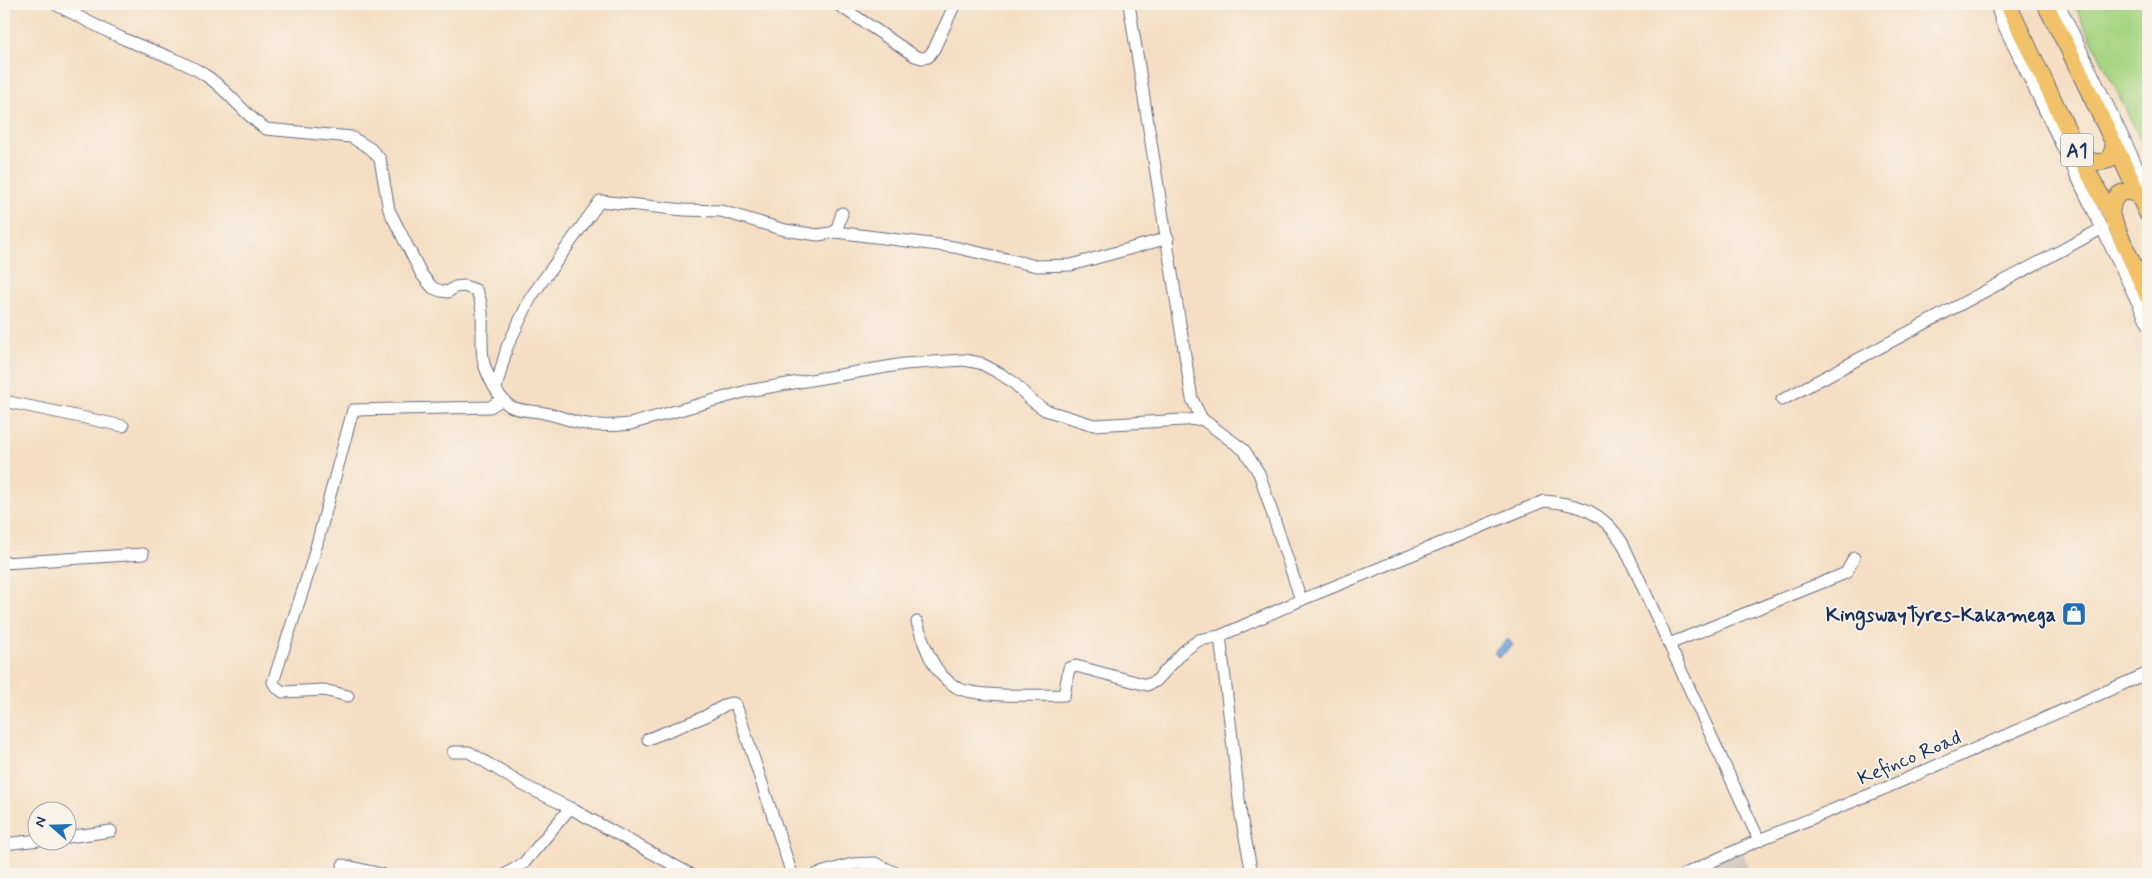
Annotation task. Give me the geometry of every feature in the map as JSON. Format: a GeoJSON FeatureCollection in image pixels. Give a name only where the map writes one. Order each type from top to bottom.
{"type":"FeatureCollection","features":[{"type":"Feature","properties":{"kind":"highway","name":"A1"},"geometry":{"type":"LineString","coordinates":[[2045,4],[2115,144],[2144,192],[2148,215]]}},
{"type":"Feature","properties":{"kind":"highway","name":"A1"},"geometry":{"type":"LineString","coordinates":[[2001,6],[2081,158],[2107,221],[2148,297]]}},
{"type":"Feature","properties":{"kind":"highway"},"geometry":{"type":"LineString","coordinates":[[2081,158],[2092,162],[2109,160],[2115,144]]}},
{"type":"Feature","properties":{"kind":"highway"},"geometry":{"type":"LineString","coordinates":[[2107,221],[2118,195],[2124,192],[2144,192]]}},
{"type":"Feature","properties":{"kind":"street"},"geometry":{"type":"LineString","coordinates":[[55,4],[122,38],[190,66],[229,94],[257,124],[266,129],[351,137],[371,149],[380,159],[389,210],[422,275],[433,288],[448,292],[455,287],[464,286],[476,290],[481,299],[484,365],[496,388],[510,406],[522,410],[543,412],[582,424],[612,426],[630,424],[756,389],[904,364],[964,360],[980,363],[1000,372],[1032,401],[1045,410],[1094,425],[1202,419]]}},
{"type":"Feature","properties":{"kind":"street"},"geometry":{"type":"LineString","coordinates":[[837,4],[904,49],[922,58],[928,57],[934,49],[955,4]]}},
{"type":"Feature","properties":{"kind":"street"},"geometry":{"type":"LineString","coordinates":[[1129,4],[1168,238],[1192,400],[1202,419],[1244,450],[1259,473],[1301,600]]}},
{"type":"Feature","properties":{"kind":"street"},"geometry":{"type":"LineString","coordinates":[[2059,4],[2144,192]]}},
{"type":"Feature","properties":{"kind":"street"},"geometry":{"type":"LineString","coordinates":[[2001,6],[2107,221],[2148,324]]}},
{"type":"Feature","properties":{"kind":"street"},"geometry":{"type":"LineString","coordinates":[[496,388],[507,347],[531,297],[600,201],[684,210],[721,211],[785,230],[818,234],[836,232],[954,247],[1037,266],[1071,265],[1168,238]]}},
{"type":"Feature","properties":{"kind":"street"},"geometry":{"type":"LineString","coordinates":[[836,232],[842,214]]}},
{"type":"Feature","properties":{"kind":"street"},"geometry":{"type":"LineString","coordinates":[[1782,400],[2107,221]]}},
{"type":"Feature","properties":{"kind":"street"},"geometry":{"type":"LineString","coordinates":[[348,696],[324,690],[283,692],[276,688],[273,682],[312,562],[353,410],[490,407],[503,399]]}},
{"type":"Feature","properties":{"kind":"street"},"geometry":{"type":"LineString","coordinates":[[4,401],[123,426]]}},
{"type":"Feature","properties":{"kind":"street"},"geometry":{"type":"LineString","coordinates":[[917,622],[930,659],[955,687],[966,691],[1064,695],[1069,668],[1076,666],[1147,685],[1156,681],[1185,650],[1199,640],[1220,636],[1301,600],[1544,502],[1565,503],[1582,508],[1613,527],[1623,544],[1759,840]]}},
{"type":"Feature","properties":{"kind":"street"},"geometry":{"type":"LineString","coordinates":[[4,563],[144,554]]}},
{"type":"Feature","properties":{"kind":"street"},"geometry":{"type":"LineString","coordinates":[[1669,644],[1846,573],[1854,558]]}},
{"type":"Feature","properties":{"kind":"street"},"geometry":{"type":"LineString","coordinates":[[1220,636],[1241,816],[1252,874]]}},
{"type":"Feature","properties":{"kind":"street","name":"Kefinco Road"},"geometry":{"type":"LineString","coordinates":[[1685,874],[1759,840],[1890,786],[2148,673]]}},
{"type":"Feature","properties":{"kind":"street"},"geometry":{"type":"LineString","coordinates":[[648,739],[704,717],[727,704],[735,704],[738,708],[792,874]]}},
{"type":"Feature","properties":{"kind":"street"},"geometry":{"type":"LineString","coordinates":[[453,752],[469,752],[523,785],[570,808],[690,874]]}},
{"type":"Feature","properties":{"kind":"street"},"geometry":{"type":"LineString","coordinates":[[506,874],[524,863],[570,808]]}},
{"type":"Feature","properties":{"kind":"street"},"geometry":{"type":"LineString","coordinates":[[78,836],[111,831]]}},
{"type":"Feature","properties":{"kind":"street"},"geometry":{"type":"LineString","coordinates":[[4,844],[28,841]]}},
{"type":"Feature","properties":{"kind":"street"},"geometry":{"type":"LineString","coordinates":[[817,874],[852,864],[875,863],[898,874]]}},
{"type":"Feature","properties":{"kind":"street"},"geometry":{"type":"LineString","coordinates":[[343,865],[380,874]]}},
{"type":"Feature","properties":{"kind":"shaded area"},"geometry":{"type":"Polygon","coordinates":[[[1740,848],[1750,874],[1682,874],[1740,848]]]}},
{"type":"Feature","properties":{"kind":"green space"},"geometry":{"type":"Polygon","coordinates":[[[2074,4],[2148,4],[2148,155],[2074,4]]]}},
{"type":"Feature","properties":{"kind":"water"},"geometry":{"type":"Polygon","coordinates":[[[1508,639],[1513,645],[1499,658],[1494,652],[1508,639]]]}},
{"type":"Feature","properties":{"kind":"place","name":"KingswayTyres-Kakamega"},"geometry":{"type":"Point","coordinates":[2074,614]}}]}
